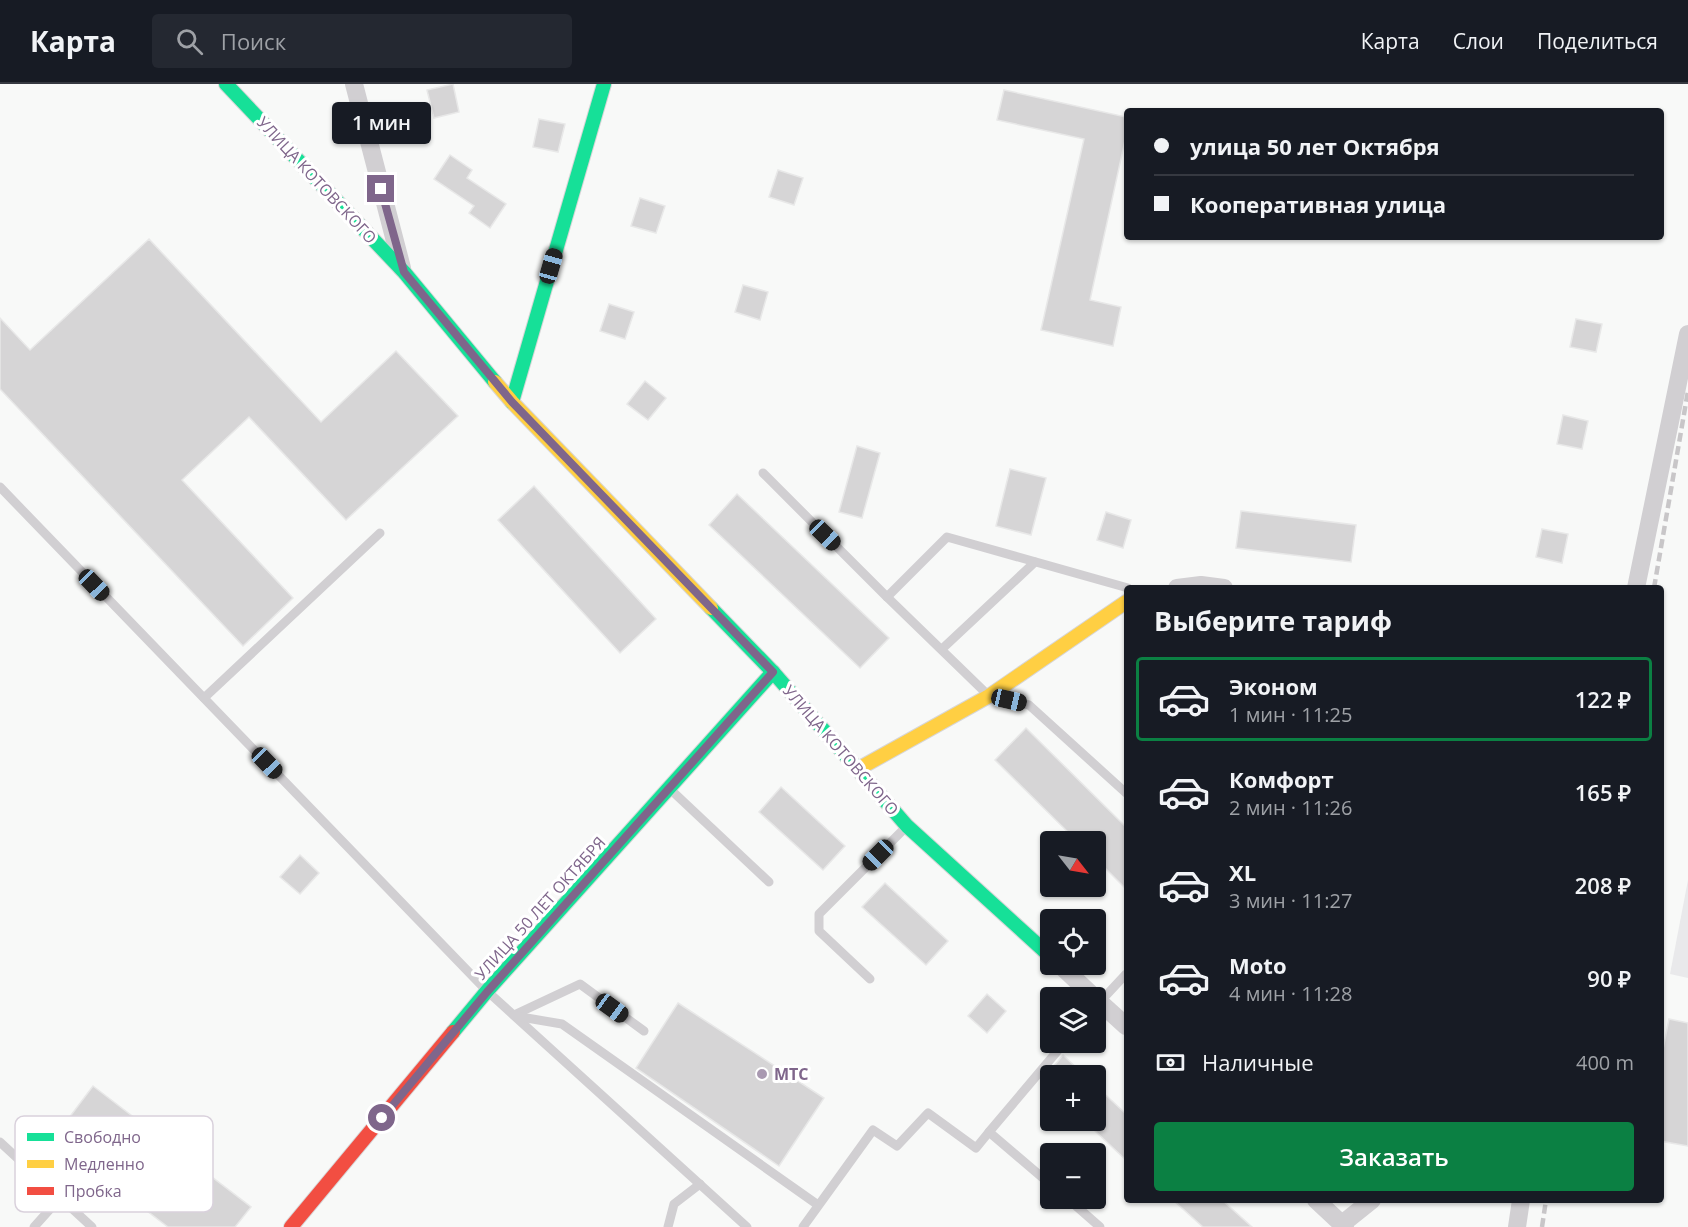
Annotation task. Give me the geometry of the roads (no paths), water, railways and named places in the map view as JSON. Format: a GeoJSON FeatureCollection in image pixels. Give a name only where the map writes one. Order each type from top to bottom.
{"type":"FeatureCollection","features":[{"type":"Feature","properties":{"kind":"main road","name":"УЛИЦА КОТОВСКОГО"},"geometry":{"type":"LineString","coordinates":[[226,84],[404,272],[512,402],[773,672],[908,826],[1040,947]]}},
{"type":"Feature","properties":{"kind":"main road"},"geometry":{"type":"LineString","coordinates":[[512,402],[604,84]]}},
{"type":"Feature","properties":{"kind":"main road"},"geometry":{"type":"LineString","coordinates":[[858,769],[989,696],[1124,603]]}},
{"type":"Feature","properties":{"kind":"main road","name":"УЛИЦА 50 ЛЕТ ОКТЯБРЯ"},"geometry":{"type":"LineString","coordinates":[[291,1227],[487,992],[773,672]]}},
{"type":"Feature","properties":{"kind":"street"},"geometry":{"type":"LineString","coordinates":[[354,84],[404,272]]}},
{"type":"Feature","properties":{"kind":"street"},"geometry":{"type":"LineString","coordinates":[[1637,585],[1688,334]]}},
{"type":"Feature","properties":{"kind":"street"},"geometry":{"type":"LineString","coordinates":[[1070,975],[1082,987]]}},
{"type":"Feature","properties":{"kind":"street"},"geometry":{"type":"LineString","coordinates":[[1106,1009],[1124,1024]]}},
{"type":"Feature","properties":{"kind":"street"},"geometry":{"type":"LineString","coordinates":[[1319,1203],[1344,1226],[1369,1203]]}},
{"type":"Feature","properties":{"kind":"street"},"geometry":{"type":"LineString","coordinates":[[1517,1227],[1521,1203]]}},
{"type":"Feature","properties":{"kind":"lane"},"geometry":{"type":"LineString","coordinates":[[763,474],[989,696],[1029,705],[1124,791]]}},
{"type":"Feature","properties":{"kind":"lane"},"geometry":{"type":"LineString","coordinates":[[0,487],[487,992],[747,1227]]}},
{"type":"Feature","properties":{"kind":"lane"},"geometry":{"type":"LineString","coordinates":[[204,698],[380,532]]}},
{"type":"Feature","properties":{"kind":"lane"},"geometry":{"type":"LineString","coordinates":[[887,597],[947,537],[1124,587]]}},
{"type":"Feature","properties":{"kind":"lane"},"geometry":{"type":"LineString","coordinates":[[942,649],[1035,562]]}},
{"type":"Feature","properties":{"kind":"lane"},"geometry":{"type":"LineString","coordinates":[[669,789],[769,882]]}},
{"type":"Feature","properties":{"kind":"lane"},"geometry":{"type":"LineString","coordinates":[[870,979],[819,931],[819,914],[908,826]]}},
{"type":"Feature","properties":{"kind":"lane"},"geometry":{"type":"LineString","coordinates":[[1106,992],[1124,976]]}},
{"type":"Feature","properties":{"kind":"lane"},"geometry":{"type":"LineString","coordinates":[[514,1016],[580,984],[644,1031]]}},
{"type":"Feature","properties":{"kind":"lane"},"geometry":{"type":"LineString","coordinates":[[514,1016],[562,1024],[818,1204]]}},
{"type":"Feature","properties":{"kind":"lane"},"geometry":{"type":"LineString","coordinates":[[802,1227],[873,1130],[897,1146],[928,1113],[976,1148],[1056,1053]]}},
{"type":"Feature","properties":{"kind":"lane"},"geometry":{"type":"LineString","coordinates":[[989,1132],[1040,1175]]}},
{"type":"Feature","properties":{"kind":"lane"},"geometry":{"type":"LineString","coordinates":[[0,1142],[15,1156]]}},
{"type":"Feature","properties":{"kind":"lane"},"geometry":{"type":"LineString","coordinates":[[668,1227],[674,1204],[700,1184]]}},
{"type":"Feature","properties":{"kind":"lane"},"geometry":{"type":"LineString","coordinates":[[1079,1209],[1100,1227]]}},
{"type":"Feature","properties":{"kind":"lane"},"geometry":{"type":"LineString","coordinates":[[34,1227],[47,1212]]}},
{"type":"Feature","properties":{"kind":"lane"},"geometry":{"type":"LineString","coordinates":[[75,1212],[92,1227]]}},
{"type":"Feature","properties":{"kind":"railway"},"geometry":{"type":"LineString","coordinates":[[1655,585],[1688,391]]}},
{"type":"Feature","properties":{"kind":"railway"},"geometry":{"type":"LineString","coordinates":[[1542,1227],[1546,1203]]}},
{"type":"Feature","properties":{"kind":"place","name":"МТС"},"geometry":{"type":"Point","coordinates":[762,1074]}}]}
